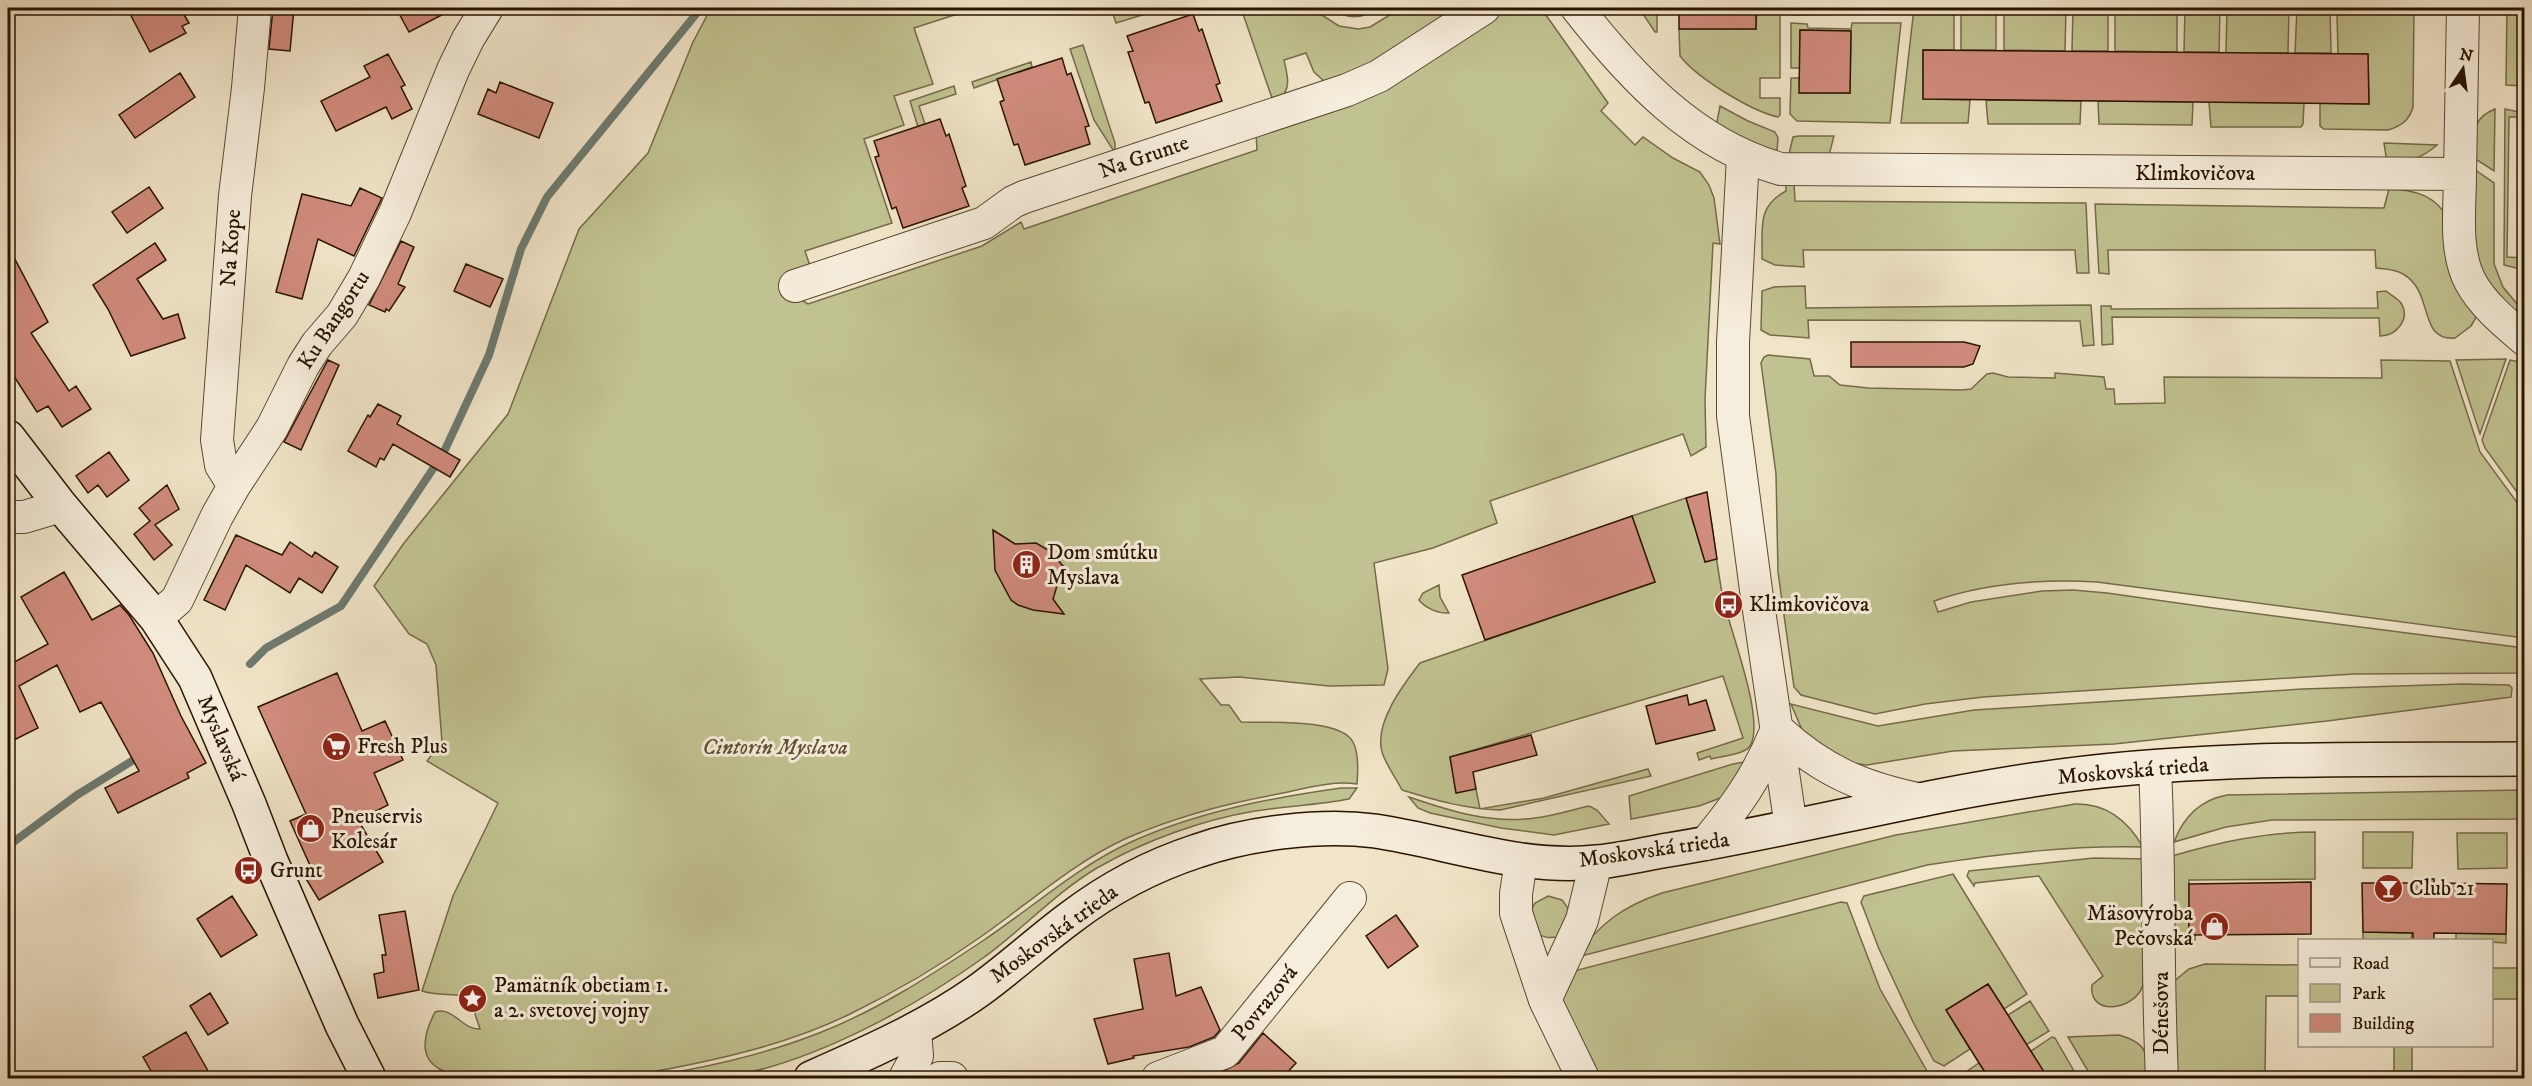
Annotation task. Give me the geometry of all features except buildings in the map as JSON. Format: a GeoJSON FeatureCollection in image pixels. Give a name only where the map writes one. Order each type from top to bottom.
{"type":"FeatureCollection","features":[{"type":"Feature","properties":{"kind":"street","name":"Na Kope"},"geometry":{"type":"LineString","coordinates":[[234,486],[221,465],[217,440],[235,196],[255,8]]}},
{"type":"Feature","properties":{"kind":"street","name":"Ku Bangortu"},"geometry":{"type":"LineString","coordinates":[[156,618],[177,600],[234,486],[272,428],[303,366],[317,344],[342,315],[364,278],[395,213],[453,70],[468,39],[488,8]]}},
{"type":"Feature","properties":{"kind":"street","name":"Na Grunte"},"geometry":{"type":"LineString","coordinates":[[795,286],[984,223],[1013,202],[1024,197],[1347,90],[1379,76],[1484,8]]}},
{"type":"Feature","properties":{"kind":"street","name":"Klimkovičova"},"geometry":{"type":"LineString","coordinates":[[1577,8],[1636,79],[1697,129],[1743,157],[1781,169],[2460,174]]}},
{"type":"Feature","properties":{"kind":"street"},"geometry":{"type":"LineString","coordinates":[[2463,8],[2461,248],[2467,273],[2481,297],[2524,339]]}},
{"type":"Feature","properties":{"kind":"street"},"geometry":{"type":"LineString","coordinates":[[1743,157],[1732,342],[1733,416],[1791,827]]}},
{"type":"Feature","properties":{"kind":"street","name":"Myslavská"},"geometry":{"type":"LineString","coordinates":[[8,437],[61,506],[156,618],[195,678],[342,1025],[369,1078]]}},
{"type":"Feature","properties":{"kind":"street"},"geometry":{"type":"LineString","coordinates":[[8,517],[24,517],[61,506]]}},
{"type":"Feature","properties":{"kind":"street"},"geometry":{"type":"LineString","coordinates":[[1777,729],[1812,758],[1846,778],[1884,792],[1923,800]]}},
{"type":"Feature","properties":{"kind":"street"},"geometry":{"type":"LineString","coordinates":[[1705,844],[1741,800],[1767,753],[1777,729]]}},
{"type":"Feature","properties":{"kind":"street","name":"Moskovská trieda"},"geometry":{"type":"LineString","coordinates":[[811,1078],[915,1029],[977,992],[1073,916],[1113,889],[1160,865],[1200,849],[1250,838],[1310,829],[1372,831],[1521,861],[1596,862],[1705,844],[2042,778],[2155,768],[2324,760],[2524,759]]}},
{"type":"Feature","properties":{"kind":"street","name":"Dénešova"},"geometry":{"type":"LineString","coordinates":[[2155,768],[2159,851],[2159,1018],[2162,1078]]}},
{"type":"Feature","properties":{"kind":"street"},"geometry":{"type":"LineString","coordinates":[[1521,861],[1516,894],[1516,913],[1545,1000],[1583,1078]]}},
{"type":"Feature","properties":{"kind":"street"},"geometry":{"type":"LineString","coordinates":[[1545,1000],[1582,920],[1596,862]]}},
{"type":"Feature","properties":{"kind":"street","name":"Povrazová"},"geometry":{"type":"LineString","coordinates":[[1158,1078],[1225,1052],[1350,898]]}},
{"type":"Feature","properties":{"kind":"street"},"geometry":{"type":"LineString","coordinates":[[342,1025],[372,1058],[396,1078]]}},
{"type":"Feature","properties":{"kind":"street"},"geometry":{"type":"LineString","coordinates":[[905,1078],[917,1056],[915,1029]]}},
{"type":"Feature","properties":{"kind":"street"},"geometry":{"type":"LineString","coordinates":[[940,1078],[952,1078]]}},
{"type":"Feature","properties":{"kind":"green space","name":"Cintorín Myslava"},"geometry":{"type":"Polygon","coordinates":[[[711,8],[976,8],[914,28],[933,84],[894,96],[904,125],[864,139],[892,223],[805,251],[811,269],[798,298],[808,304],[982,246],[1021,222],[1024,229],[1257,150],[1256,132],[1479,25],[1507,8],[1541,8],[1608,103],[1601,111],[1635,145],[1643,137],[1673,158],[1700,172],[1714,198],[1720,244],[1713,243],[1705,399],[1706,447],[1691,456],[1683,434],[1490,501],[1497,523],[1433,548],[1374,563],[1388,669],[1384,685],[1329,686],[1239,677],[1200,679],[1221,705],[1229,705],[1241,722],[1302,723],[1334,729],[1345,734],[1353,742],[1356,752],[1357,784],[1326,784],[1236,803],[1180,818],[1127,838],[1070,871],[982,936],[918,978],[850,1014],[784,1041],[715,1059],[632,1076],[571,1079],[486,1078],[453,1074],[440,1069],[430,1061],[425,1049],[427,1033],[435,1012],[447,1012],[468,1026],[480,1029],[475,1014],[478,1002],[483,1005],[476,1000],[469,997],[422,991],[453,896],[498,803],[427,761],[442,742],[436,665],[427,644],[409,634],[374,586],[404,543],[508,414],[579,229],[648,153],[693,42],[711,8]]]}},
{"type":"Feature","properties":{"kind":"green space"},"geometry":{"type":"Polygon","coordinates":[[[1111,8],[1165,8],[1116,23],[1111,8]]]}},
{"type":"Feature","properties":{"kind":"green space"},"geometry":{"type":"Polygon","coordinates":[[[1241,8],[1311,8],[1339,26],[1358,29],[1370,27],[1401,8],[1463,8],[1386,59],[1325,82],[1314,72],[1306,53],[1284,60],[1287,85],[1280,99],[1272,98],[1241,8]]]}},
{"type":"Feature","properties":{"kind":"green space"},"geometry":{"type":"Polygon","coordinates":[[[1329,8],[1379,8],[1354,17],[1342,15],[1329,8]]]}},
{"type":"Feature","properties":{"kind":"green space"},"geometry":{"type":"Polygon","coordinates":[[[1639,8],[1657,8],[1657,32],[1655,32],[1639,8]]]}},
{"type":"Feature","properties":{"kind":"green space"},"geometry":{"type":"Polygon","coordinates":[[[1757,8],[1780,8],[1780,78],[1760,78],[1760,98],[1780,98],[1778,117],[1754,108],[1725,92],[1699,74],[1680,56],[1679,29],[1756,29],[1757,8]]]}},
{"type":"Feature","properties":{"kind":"green space"},"geometry":{"type":"Polygon","coordinates":[[[1791,8],[1903,8],[1902,13],[1791,15],[1791,8]]]}},
{"type":"Feature","properties":{"kind":"green space"},"geometry":{"type":"Polygon","coordinates":[[[1914,8],[1954,8],[1954,50],[1923,50],[1923,99],[1970,100],[1968,123],[1901,123],[1914,8]]]}},
{"type":"Feature","properties":{"kind":"green space"},"geometry":{"type":"Polygon","coordinates":[[[1961,8],[1996,8],[1996,50],[1961,50],[1961,8]]]}},
{"type":"Feature","properties":{"kind":"green space"},"geometry":{"type":"Polygon","coordinates":[[[2004,8],[2066,8],[2065,51],[2004,50],[2004,8]]]}},
{"type":"Feature","properties":{"kind":"green space"},"geometry":{"type":"Polygon","coordinates":[[[2073,8],[2108,8],[2108,51],[2072,51],[2073,8]]]}},
{"type":"Feature","properties":{"kind":"green space"},"geometry":{"type":"Polygon","coordinates":[[[2115,8],[2177,8],[2177,52],[2115,51],[2115,8]]]}},
{"type":"Feature","properties":{"kind":"green space"},"geometry":{"type":"Polygon","coordinates":[[[2185,8],[2220,8],[2219,52],[2184,52],[2185,8]]]}},
{"type":"Feature","properties":{"kind":"green space"},"geometry":{"type":"Polygon","coordinates":[[[2227,8],[2289,8],[2288,53],[2226,53],[2227,8]]]}},
{"type":"Feature","properties":{"kind":"green space"},"geometry":{"type":"Polygon","coordinates":[[[2297,8],[2330,8],[2331,53],[2295,53],[2297,8]]]}},
{"type":"Feature","properties":{"kind":"green space"},"geometry":{"type":"Polygon","coordinates":[[[2340,8],[2414,8],[2413,107],[2407,119],[2397,127],[2388,130],[2324,129],[2320,126],[2320,103],[2369,104],[2368,54],[2338,54],[2337,13],[2340,8]]]}},
{"type":"Feature","properties":{"kind":"green space"},"geometry":{"type":"Polygon","coordinates":[[[2507,8],[2524,8],[2524,86],[2506,85],[2507,8]]]}},
{"type":"Feature","properties":{"kind":"green space"},"geometry":{"type":"Polygon","coordinates":[[[1791,23],[1807,24],[1808,28],[1851,29],[1852,23],[1901,23],[1890,123],[1797,121],[1790,114],[1791,78],[1799,78],[1800,93],[1850,93],[1851,31],[1800,30],[1800,68],[1791,68],[1791,23]]]}},
{"type":"Feature","properties":{"kind":"green space"},"geometry":{"type":"Polygon","coordinates":[[[1083,45],[1115,143],[1115,153],[1094,120],[1070,49],[1083,45]]]}},
{"type":"Feature","properties":{"kind":"green space"},"geometry":{"type":"Polygon","coordinates":[[[1031,62],[1032,67],[974,88],[972,82],[1031,62]]]}},
{"type":"Feature","properties":{"kind":"green space"},"geometry":{"type":"Polygon","coordinates":[[[954,86],[956,94],[919,106],[925,124],[918,127],[910,101],[954,86]]]}},
{"type":"Feature","properties":{"kind":"green space"},"geometry":{"type":"Polygon","coordinates":[[[1986,100],[2081,101],[2080,124],[1988,124],[1986,100]]]}},
{"type":"Feature","properties":{"kind":"green space"},"geometry":{"type":"Polygon","coordinates":[[[2098,101],[2193,102],[2192,125],[2099,124],[2098,101]]]}},
{"type":"Feature","properties":{"kind":"green space"},"geometry":{"type":"Polygon","coordinates":[[[2209,102],[2304,103],[2303,124],[2301,127],[2211,127],[2209,102]]]}},
{"type":"Feature","properties":{"kind":"green space"},"geometry":{"type":"Polygon","coordinates":[[[1720,106],[1775,132],[1778,138],[1777,151],[1716,127],[1720,106]]]}},
{"type":"Feature","properties":{"kind":"green space"},"geometry":{"type":"Polygon","coordinates":[[[2495,109],[2494,171],[2474,158],[2474,142],[2476,128],[2481,118],[2495,109]]]}},
{"type":"Feature","properties":{"kind":"green space"},"geometry":{"type":"Polygon","coordinates":[[[2505,109],[2524,113],[2524,117],[2509,117],[2507,257],[2524,258],[2524,270],[2504,265],[2505,109]]]}},
{"type":"Feature","properties":{"kind":"green space"},"geometry":{"type":"Polygon","coordinates":[[[1834,136],[1829,155],[1789,154],[1793,137],[1834,136]]]}},
{"type":"Feature","properties":{"kind":"green space"},"geometry":{"type":"Polygon","coordinates":[[[2384,143],[2437,145],[2414,159],[2387,163],[2384,143]]]}},
{"type":"Feature","properties":{"kind":"green space"},"geometry":{"type":"Polygon","coordinates":[[[2474,169],[2494,183],[2494,264],[2503,287],[2518,305],[2516,312],[2488,284],[2478,263],[2473,222],[2474,169]]]}},
{"type":"Feature","properties":{"kind":"green space"},"geometry":{"type":"Polygon","coordinates":[[[1786,182],[1794,183],[1795,201],[2086,203],[2089,273],[2077,273],[2075,250],[1803,250],[1804,267],[1775,265],[1762,259],[1763,220],[1770,204],[1786,191],[1786,182]]]}},
{"type":"Feature","properties":{"kind":"green space"},"geometry":{"type":"Polygon","coordinates":[[[2389,189],[2404,190],[2426,196],[2443,211],[2446,257],[2450,274],[2478,314],[2471,326],[2455,338],[2443,337],[2435,332],[2413,282],[2397,271],[2376,268],[2375,250],[2108,250],[2109,274],[2099,273],[2095,204],[2384,208],[2389,189]]]}},
{"type":"Feature","properties":{"kind":"green space"},"geometry":{"type":"Polygon","coordinates":[[[1805,286],[1806,308],[2091,305],[2094,345],[2083,346],[2080,321],[1808,320],[1809,338],[1770,335],[1761,330],[1762,291],[1774,287],[1805,286]]]}},
{"type":"Feature","properties":{"kind":"green space"},"geometry":{"type":"Polygon","coordinates":[[[2386,291],[2401,303],[2404,315],[2400,326],[2386,335],[2380,336],[2379,318],[2112,317],[2113,344],[2102,345],[2101,306],[2111,306],[2111,309],[2378,308],[2377,292],[2386,291]]]}},
{"type":"Feature","properties":{"kind":"green space"},"geometry":{"type":"Polygon","coordinates":[[[1768,355],[1810,359],[1814,376],[1829,376],[1840,385],[1868,388],[1971,389],[1987,374],[1993,373],[2008,377],[2055,378],[2055,373],[2104,377],[2106,389],[2114,389],[2115,404],[2165,403],[2164,377],[2382,378],[2381,360],[2450,361],[2480,452],[2524,512],[2524,638],[2097,582],[2056,581],[1994,586],[1934,601],[1938,612],[1971,602],[2042,591],[2073,590],[2107,593],[2524,648],[2524,673],[2354,674],[1983,697],[1925,704],[1875,714],[1801,695],[1794,687],[1778,572],[1776,474],[1761,363],[1768,355]]]}},
{"type":"Feature","properties":{"kind":"green space"},"geometry":{"type":"Polygon","coordinates":[[[2506,359],[2480,434],[2456,360],[2506,359]]]}},
{"type":"Feature","properties":{"kind":"green space"},"geometry":{"type":"Polygon","coordinates":[[[2510,360],[2524,363],[2524,502],[2485,448],[2482,440],[2510,360]]]}},
{"type":"Feature","properties":{"kind":"green space"},"geometry":{"type":"Polygon","coordinates":[[[1686,498],[1694,526],[1711,520],[1723,598],[1750,696],[1754,733],[1750,746],[1738,753],[1711,759],[1710,756],[1699,760],[1697,753],[1743,738],[1723,676],[1450,757],[1456,792],[1476,789],[1480,808],[1450,803],[1402,790],[1384,757],[1381,741],[1386,717],[1398,693],[1420,663],[1655,582],[1632,516],[1686,498]]]}},
{"type":"Feature","properties":{"kind":"green space"},"geometry":{"type":"Polygon","coordinates":[[[1439,585],[1440,597],[1449,613],[1432,610],[1419,600],[1423,593],[1439,585]]]}},
{"type":"Feature","properties":{"kind":"green space"},"geometry":{"type":"Polygon","coordinates":[[[2463,684],[2509,685],[2512,688],[2511,697],[2327,721],[2114,744],[1953,751],[1867,765],[1843,762],[1803,732],[1791,704],[1878,726],[1974,710],[2303,689],[2463,684]]]}},
{"type":"Feature","properties":{"kind":"green space"},"geometry":{"type":"Polygon","coordinates":[[[1755,760],[1723,797],[1699,806],[1631,819],[1629,796],[1733,764],[1755,760]]]}},
{"type":"Feature","properties":{"kind":"green space"},"geometry":{"type":"Polygon","coordinates":[[[1648,769],[1651,776],[1500,810],[1482,809],[1544,798],[1648,769]]]}},
{"type":"Feature","properties":{"kind":"green space"},"geometry":{"type":"Polygon","coordinates":[[[1341,788],[1357,788],[1349,799],[1255,811],[1214,820],[1153,840],[1115,858],[1067,889],[983,958],[955,977],[893,1014],[826,1047],[758,1070],[714,1079],[639,1078],[753,1055],[819,1033],[861,1014],[962,955],[1091,864],[1156,831],[1208,814],[1288,796],[1341,788]]]}},
{"type":"Feature","properties":{"kind":"green space"},"geometry":{"type":"Polygon","coordinates":[[[2524,790],[2524,819],[2272,820],[2226,827],[2174,842],[2182,825],[2194,811],[2217,797],[2227,795],[2524,790]]]}},
{"type":"Feature","properties":{"kind":"green space"},"geometry":{"type":"Polygon","coordinates":[[[1409,797],[1470,815],[1502,819],[1542,817],[1589,806],[1597,810],[1609,824],[1554,835],[1501,828],[1430,813],[1418,808],[1409,797]]]}},
{"type":"Feature","properties":{"kind":"green space"},"geometry":{"type":"Polygon","coordinates":[[[2075,804],[2097,807],[2115,815],[2130,829],[2143,847],[2089,847],[2035,851],[1927,865],[1574,958],[1593,935],[1612,918],[1635,904],[1662,893],[1896,835],[2075,804]]]}},
{"type":"Feature","properties":{"kind":"green space"},"geometry":{"type":"Polygon","coordinates":[[[2315,832],[2315,879],[2189,880],[2189,935],[2195,935],[2195,940],[2172,940],[2172,856],[2243,839],[2315,832]]]}},
{"type":"Feature","properties":{"kind":"green space"},"geometry":{"type":"Polygon","coordinates":[[[2363,832],[2413,832],[2412,868],[2363,868],[2363,832]]]}},
{"type":"Feature","properties":{"kind":"green space"},"geometry":{"type":"Polygon","coordinates":[[[2457,833],[2507,833],[2507,868],[2458,869],[2457,833]]]}},
{"type":"Feature","properties":{"kind":"green space"},"geometry":{"type":"Polygon","coordinates":[[[2094,858],[2147,859],[2149,888],[2143,985],[2131,1000],[2113,1007],[2097,1002],[2093,995],[2092,985],[2103,976],[2039,876],[1975,883],[1974,886],[1967,876],[1969,871],[2094,858]]]}},
{"type":"Feature","properties":{"kind":"green space"},"geometry":{"type":"Polygon","coordinates":[[[1953,874],[2027,994],[2004,1009],[1988,984],[1946,1010],[1970,1049],[1944,1066],[1934,1061],[1913,1022],[1879,949],[1861,902],[1864,896],[1953,874]]]}},
{"type":"Feature","properties":{"kind":"green space"},"geometry":{"type":"Polygon","coordinates":[[[1548,896],[1562,900],[1570,911],[1560,936],[1544,937],[1535,932],[1529,914],[1535,903],[1548,896]]]}},
{"type":"Feature","properties":{"kind":"green space"},"geometry":{"type":"Polygon","coordinates":[[[1841,902],[1847,903],[1880,989],[1931,1078],[1597,1078],[1561,997],[1566,973],[1841,902]]]}},
{"type":"Feature","properties":{"kind":"green space"},"geometry":{"type":"Polygon","coordinates":[[[2363,932],[2412,933],[2411,939],[2363,939],[2363,932]]]}},
{"type":"Feature","properties":{"kind":"green space"},"geometry":{"type":"Polygon","coordinates":[[[2456,933],[2506,934],[2506,943],[2493,942],[2493,939],[2456,939],[2456,933]]]}},
{"type":"Feature","properties":{"kind":"green space"},"geometry":{"type":"Polygon","coordinates":[[[2205,964],[2298,965],[2298,996],[2266,996],[2265,1078],[2176,1078],[2173,982],[2189,969],[2205,964]]]}},
{"type":"Feature","properties":{"kind":"green space"},"geometry":{"type":"Polygon","coordinates":[[[2493,968],[2524,968],[2524,999],[2493,999],[2493,968]]]}},
{"type":"Feature","properties":{"kind":"green space"},"geometry":{"type":"Polygon","coordinates":[[[2030,1001],[2049,1031],[2026,1045],[2008,1015],[2030,1001]]]}},
{"type":"Feature","properties":{"kind":"green space"},"geometry":{"type":"Polygon","coordinates":[[[2119,1035],[2135,1041],[2144,1050],[2148,1078],[2092,1078],[2068,1037],[2119,1035]]]}},
{"type":"Feature","properties":{"kind":"green space"},"geometry":{"type":"Polygon","coordinates":[[[2052,1037],[2055,1038],[2078,1078],[2045,1078],[2031,1051],[2052,1037]]]}},
{"type":"Feature","properties":{"kind":"green space"},"geometry":{"type":"Polygon","coordinates":[[[2394,1047],[2412,1047],[2412,1078],[2394,1078],[2394,1047]]]}},
{"type":"Feature","properties":{"kind":"green space"},"geometry":{"type":"Polygon","coordinates":[[[1979,1063],[1989,1078],[1957,1078],[1979,1063]]]}},
{"type":"Feature","properties":{"kind":"waterway"},"geometry":{"type":"LineString","coordinates":[[250,664],[266,648],[341,606],[443,454],[489,355],[521,249],[547,197],[701,8]]}},
{"type":"Feature","properties":{"kind":"waterway"},"geometry":{"type":"LineString","coordinates":[[8,846],[77,795],[140,756]]}},
{"type":"Feature","properties":{"kind":"place","name":"Dom smútku Myslava"},"geometry":{"type":"Point","coordinates":[1026,565]}},
{"type":"Feature","properties":{"kind":"place","name":"Klimkovičova"},"geometry":{"type":"Point","coordinates":[1728,604]}},
{"type":"Feature","properties":{"kind":"place","name":"Fresh Plus"},"geometry":{"type":"Point","coordinates":[336,746]}},
{"type":"Feature","properties":{"kind":"place","name":"Pneuservis Kolesár"},"geometry":{"type":"Point","coordinates":[310,829]}},
{"type":"Feature","properties":{"kind":"place","name":"Grunt"},"geometry":{"type":"Point","coordinates":[249,870]}},
{"type":"Feature","properties":{"kind":"place","name":"Club 21"},"geometry":{"type":"Point","coordinates":[2388,888]}},
{"type":"Feature","properties":{"kind":"place","name":"Mäsovýroba Pečovská"},"geometry":{"type":"Point","coordinates":[2214,926]}},
{"type":"Feature","properties":{"kind":"place","name":"Pamätník obetiam 1. a 2. svetovej vojny"},"geometry":{"type":"Point","coordinates":[473,998]}}]}
